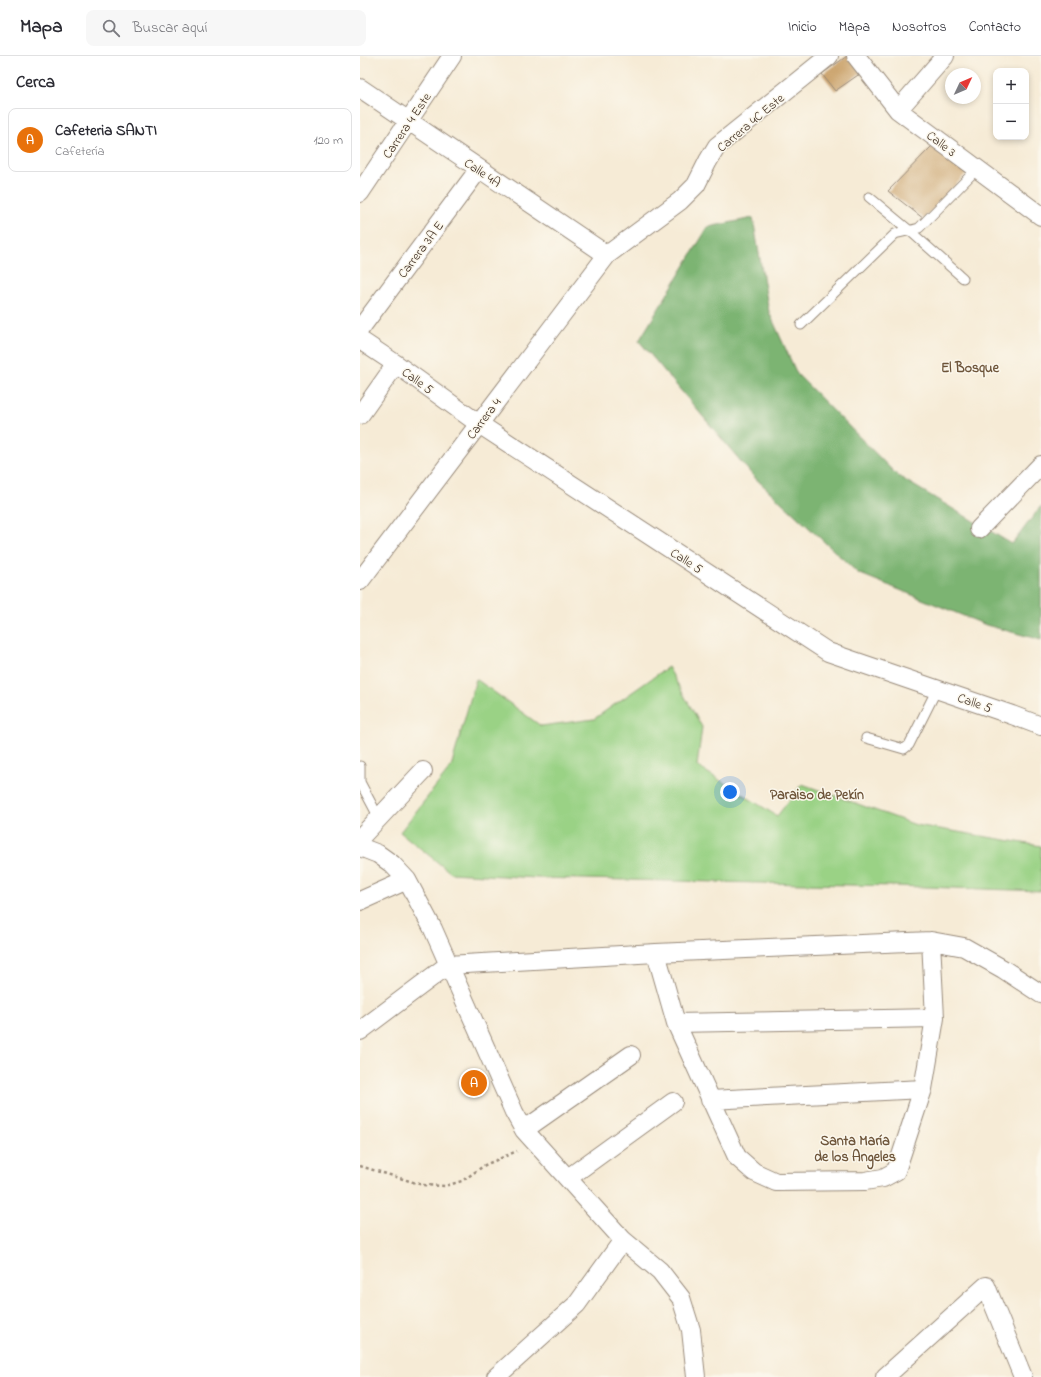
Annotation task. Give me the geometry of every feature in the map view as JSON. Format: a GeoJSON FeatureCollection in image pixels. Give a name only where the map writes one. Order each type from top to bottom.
{"type":"FeatureCollection","features":[{"type":"Feature","properties":{"kind":"street","name":"Carrera 4 Este"},"geometry":{"type":"LineString","coordinates":[[360,193],[452,56]]}},
{"type":"Feature","properties":{"kind":"street","name":"Carrera 4C Este"},"geometry":{"type":"LineString","coordinates":[[607,255],[680,201],[696,185],[717,146],[829,56]]}},
{"type":"Feature","properties":{"kind":"street","name":"Calle 3"},"geometry":{"type":"LineString","coordinates":[[856,56],[898,110],[1041,216]]}},
{"type":"Feature","properties":{"kind":"street"},"geometry":{"type":"LineString","coordinates":[[898,110],[945,56]]}},
{"type":"Feature","properties":{"kind":"street","name":"Calle 4A"},"geometry":{"type":"LineString","coordinates":[[360,88],[607,255]]}},
{"type":"Feature","properties":{"kind":"street","name":"Carrera 3A E"},"geometry":{"type":"LineString","coordinates":[[360,329],[479,169]]}},
{"type":"Feature","properties":{"kind":"street","name":"Carrera 4"},"geometry":{"type":"LineString","coordinates":[[360,581],[607,255]]}},
{"type":"Feature","properties":{"kind":"street","name":"Calle 5"},"geometry":{"type":"LineString","coordinates":[[360,340],[479,424],[828,652],[937,690],[1012,714],[1041,726]]}},
{"type":"Feature","properties":{"kind":"street"},"geometry":{"type":"LineString","coordinates":[[360,415],[396,364]]}},
{"type":"Feature","properties":{"kind":"street"},"geometry":{"type":"LineString","coordinates":[[979,529],[1041,465]]}},
{"type":"Feature","properties":{"kind":"street"},"geometry":{"type":"LineString","coordinates":[[360,838],[423,771]]}},
{"type":"Feature","properties":{"kind":"street"},"geometry":{"type":"LineString","coordinates":[[360,847],[378,854],[392,864],[406,880],[433,929],[514,1112],[524,1130],[623,1240],[660,1271],[681,1298],[691,1330],[696,1377]]}},
{"type":"Feature","properties":{"kind":"street"},"geometry":{"type":"LineString","coordinates":[[360,901],[406,880]]}},
{"type":"Feature","properties":{"kind":"street"},"geometry":{"type":"LineString","coordinates":[[656,953],[676,1023],[737,1157],[754,1172],[776,1182],[865,1181],[883,1178],[896,1171],[923,1089],[935,1018],[931,941]]}},
{"type":"Feature","properties":{"kind":"street"},"geometry":{"type":"LineString","coordinates":[[360,1031],[448,965],[656,953],[931,941],[964,947],[1003,969],[1041,994]]}},
{"type":"Feature","properties":{"kind":"street"},"geometry":{"type":"LineString","coordinates":[[676,1023],[935,1018]]}},
{"type":"Feature","properties":{"kind":"street"},"geometry":{"type":"LineString","coordinates":[[524,1130],[631,1055]]}},
{"type":"Feature","properties":{"kind":"street"},"geometry":{"type":"LineString","coordinates":[[710,1100],[923,1089]]}},
{"type":"Feature","properties":{"kind":"street"},"geometry":{"type":"LineString","coordinates":[[568,1178],[673,1102]]}},
{"type":"Feature","properties":{"kind":"street"},"geometry":{"type":"LineString","coordinates":[[496,1377],[578,1304],[623,1240]]}},
{"type":"Feature","properties":{"kind":"street"},"geometry":{"type":"LineString","coordinates":[[889,1373],[986,1286],[1023,1377]]}},
{"type":"Feature","properties":{"kind":"lane"},"geometry":{"type":"LineString","coordinates":[[801,325],[895,234],[902,231],[910,231],[919,228],[977,169]]}},
{"type":"Feature","properties":{"kind":"lane"},"geometry":{"type":"LineString","coordinates":[[869,197],[963,278]]}},
{"type":"Feature","properties":{"kind":"lane"},"geometry":{"type":"LineString","coordinates":[[866,738],[904,749],[909,745],[937,690]]}},
{"type":"Feature","properties":{"kind":"lane"},"geometry":{"type":"LineString","coordinates":[[360,766],[360,782],[379,818]]}},
{"type":"Feature","properties":{"kind":"path"},"geometry":{"type":"LineString","coordinates":[[360,1166],[423,1185],[445,1186],[462,1180],[508,1154],[537,1144]]}},
{"type":"Feature","properties":{"kind":"green space"},"geometry":{"type":"Polygon","coordinates":[[[753,218],[769,312],[797,374],[898,476],[1012,544],[1041,506],[1041,640],[986,625],[858,573],[754,477],[639,341],[708,227],[753,218]]]}},
{"type":"Feature","properties":{"kind":"green space"},"geometry":{"type":"Polygon","coordinates":[[[668,667],[702,727],[697,766],[777,816],[802,784],[916,825],[1041,846],[1041,891],[895,886],[537,878],[451,873],[400,832],[451,767],[476,679],[541,726],[594,719],[668,667]]]}},
{"type":"Feature","properties":{"kind":"building"},"geometry":{"type":"Polygon","coordinates":[[[847,56],[850,56],[861,73],[835,91],[822,74],[847,56]]]}},
{"type":"Feature","properties":{"kind":"building"},"geometry":{"type":"Polygon","coordinates":[[[932,146],[967,173],[924,219],[888,191],[932,146]]]}},
{"type":"Feature","properties":{"kind":"place","name":"Cafeteria SANTI"},"geometry":{"type":"Point","coordinates":[474,1083]}},
{"type":"Feature","properties":{"kind":"district","name":"El Bosque"},"geometry":{"type":"Point","coordinates":[970,367]}},
{"type":"Feature","properties":{"kind":"district","name":"Paraiso de Pekín"},"geometry":{"type":"Point","coordinates":[817,794]}},
{"type":"Feature","properties":{"kind":"district","name":"Santa María de los Angeles"},"geometry":{"type":"Point","coordinates":[855,1148]}}]}
